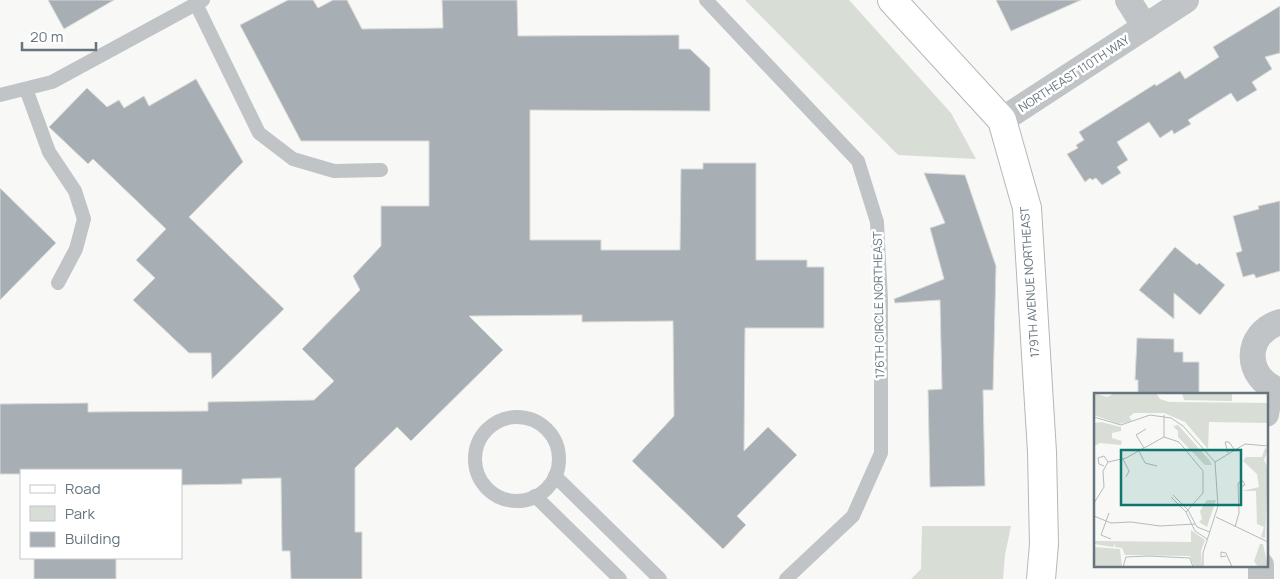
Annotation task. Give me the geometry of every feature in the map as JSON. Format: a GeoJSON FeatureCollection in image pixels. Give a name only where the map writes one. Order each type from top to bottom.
{"type":"FeatureCollection","features":[{"type":"Feature","properties":{"kind":"street","name":"179TH AVENUE NORTHEAST"},"geometry":{"type":"LineString","coordinates":[[892,0],[1002,120],[1026,208],[1042,452],[1044,544],[1041,579]]}},
{"type":"Feature","properties":{"kind":"street"},"geometry":{"type":"LineString","coordinates":[[1128,0],[1145,27]]}},
{"type":"Feature","properties":{"kind":"street","name":"NORTHEAST 110TH WAY"},"geometry":{"type":"LineString","coordinates":[[1002,120],[1186,0]]}},
{"type":"Feature","properties":{"kind":"street"},"geometry":{"type":"LineString","coordinates":[[1268,409],[1276,390],[1262,381],[1256,372],[1252,362],[1253,350],[1256,340],[1263,331],[1280,322]]}},
{"type":"Feature","properties":{"kind":"street"},"geometry":{"type":"LineString","coordinates":[[1261,566],[1261,579]]}},
{"type":"Feature","properties":{"kind":"lane","name":"176TH CIRCLE NORTHEAST"},"geometry":{"type":"LineString","coordinates":[[706,0],[858,161],[877,222],[881,300],[881,453],[853,516],[786,579]]}},
{"type":"Feature","properties":{"kind":"lane"},"geometry":{"type":"LineString","coordinates":[[0,95],[52,82],[200,2],[259,133],[293,159],[334,171],[381,170]]}},
{"type":"Feature","properties":{"kind":"lane"},"geometry":{"type":"LineString","coordinates":[[26,89],[50,152],[75,191],[84,219],[76,249],[58,283]]}},
{"type":"Feature","properties":{"kind":"lane"},"geometry":{"type":"LineString","coordinates":[[520,417],[532,419],[543,425],[551,434],[559,456],[558,468],[555,476],[546,488],[535,496],[525,500],[502,498],[483,484],[477,473],[476,449],[480,438],[497,421],[520,417]]}},
{"type":"Feature","properties":{"kind":"lane"},"geometry":{"type":"LineString","coordinates":[[555,476],[660,579]]}},
{"type":"Feature","properties":{"kind":"lane"},"geometry":{"type":"LineString","coordinates":[[535,496],[620,579]]}},
{"type":"Feature","properties":{"kind":"green space"},"geometry":{"type":"Polygon","coordinates":[[[745,0],[849,0],[951,113],[976,159],[898,155],[745,0]]]}},
{"type":"Feature","properties":{"kind":"green space"},"geometry":{"type":"Polygon","coordinates":[[[922,526],[1011,526],[1005,555],[1003,579],[911,579],[921,569],[922,526]]]}},
{"type":"Feature","properties":{"kind":"building"},"geometry":{"type":"Polygon","coordinates":[[[48,0],[114,0],[64,29],[48,0]]]}},
{"type":"Feature","properties":{"kind":"building"},"geometry":{"type":"Polygon","coordinates":[[[288,0],[313,0],[318,8],[333,0],[347,0],[362,29],[443,28],[442,0],[517,0],[518,36],[679,35],[679,49],[690,49],[710,68],[710,111],[530,110],[530,240],[601,240],[601,250],[680,250],[681,169],[703,169],[703,163],[756,163],[756,260],[807,260],[807,267],[824,267],[824,328],[745,328],[744,451],[768,427],[797,455],[737,516],[746,525],[723,549],[632,461],[674,416],[673,321],[582,322],[582,315],[469,316],[503,350],[411,441],[397,427],[355,468],[355,532],[362,532],[362,579],[291,579],[290,551],[282,551],[281,478],[242,479],[242,484],[182,485],[182,469],[20,469],[20,474],[0,474],[0,404],[88,403],[88,412],[208,411],[208,402],[314,400],[334,381],[302,349],[360,290],[353,276],[381,246],[381,206],[429,206],[429,141],[301,141],[240,25],[288,0]]]}},
{"type":"Feature","properties":{"kind":"building"},"geometry":{"type":"Polygon","coordinates":[[[996,0],[1081,0],[1011,31],[996,0]]]}},
{"type":"Feature","properties":{"kind":"building"},"geometry":{"type":"Polygon","coordinates":[[[1280,6],[1280,53],[1265,57],[1272,69],[1252,82],[1257,90],[1237,102],[1231,93],[1188,120],[1191,124],[1174,134],[1172,130],[1160,138],[1149,122],[1117,142],[1128,160],[1117,167],[1121,173],[1102,185],[1096,178],[1092,180],[1090,178],[1085,182],[1067,154],[1078,148],[1076,145],[1084,140],[1079,132],[1155,84],[1156,86],[1180,71],[1185,79],[1219,57],[1213,47],[1280,6]]]}},
{"type":"Feature","properties":{"kind":"building"},"geometry":{"type":"Polygon","coordinates":[[[196,79],[243,162],[189,217],[284,309],[212,379],[211,353],[189,353],[133,300],[155,278],[136,260],[166,229],[93,159],[88,164],[49,127],[87,88],[107,107],[119,100],[124,108],[144,96],[149,106],[196,79]]]}},
{"type":"Feature","properties":{"kind":"building"},"geometry":{"type":"Polygon","coordinates":[[[924,173],[965,175],[996,266],[993,390],[983,390],[985,486],[930,487],[928,390],[942,389],[940,300],[895,303],[894,299],[944,279],[930,228],[945,223],[924,173]]]}},
{"type":"Feature","properties":{"kind":"building"},"geometry":{"type":"Polygon","coordinates":[[[0,188],[56,243],[0,300],[0,188]]]}},
{"type":"Feature","properties":{"kind":"building"},"geometry":{"type":"Polygon","coordinates":[[[1280,201],[1280,271],[1256,278],[1254,274],[1243,277],[1236,253],[1242,251],[1233,216],[1259,209],[1258,206],[1280,201]]]}},
{"type":"Feature","properties":{"kind":"building"},"geometry":{"type":"Polygon","coordinates":[[[1175,247],[1197,265],[1199,263],[1225,285],[1200,315],[1174,293],[1174,319],[1139,290],[1175,247]]]}},
{"type":"Feature","properties":{"kind":"building"},"geometry":{"type":"Polygon","coordinates":[[[1137,338],[1174,339],[1174,352],[1183,352],[1183,362],[1199,362],[1199,393],[1138,393],[1138,380],[1135,380],[1137,338]]]}},
{"type":"Feature","properties":{"kind":"building"},"geometry":{"type":"Polygon","coordinates":[[[34,559],[116,559],[116,579],[34,579],[34,559]]]}}]}
